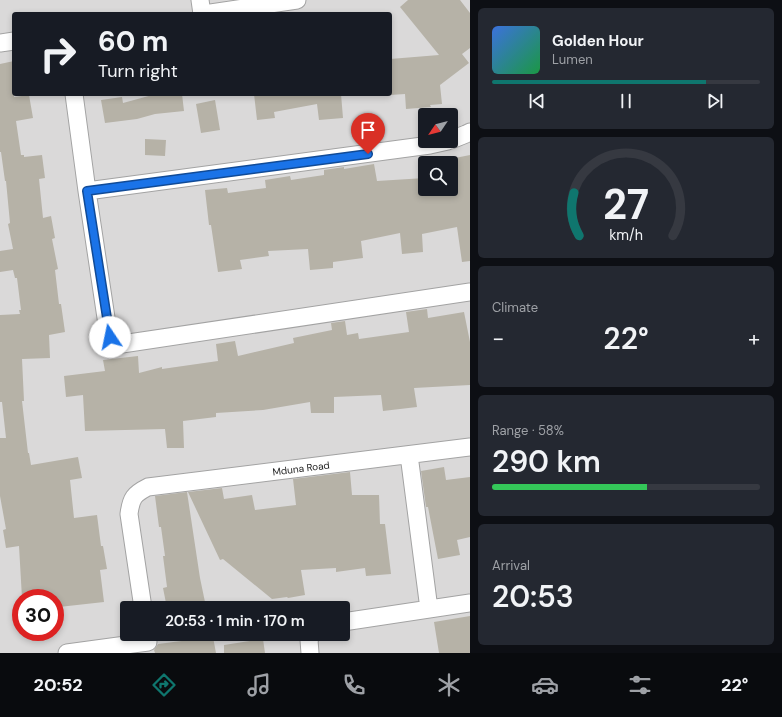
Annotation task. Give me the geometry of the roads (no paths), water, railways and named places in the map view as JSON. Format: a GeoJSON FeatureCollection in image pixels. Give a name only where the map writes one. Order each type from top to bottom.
{"type":"FeatureCollection","features":[{"type":"Feature","properties":{"kind":"street"},"geometry":{"type":"LineString","coordinates":[[200,0],[203,12]]}},
{"type":"Feature","properties":{"kind":"street"},"geometry":{"type":"LineString","coordinates":[[216,12],[296,0]]}},
{"type":"Feature","properties":{"kind":"street"},"geometry":{"type":"LineString","coordinates":[[0,43],[12,41]]}},
{"type":"Feature","properties":{"kind":"street"},"geometry":{"type":"LineString","coordinates":[[74,96],[108,331],[112,341],[117,344],[470,292]]}},
{"type":"Feature","properties":{"kind":"street"},"geometry":{"type":"LineString","coordinates":[[458,137],[470,132]]}},
{"type":"Feature","properties":{"kind":"street"},"geometry":{"type":"LineString","coordinates":[[87,191],[418,147]]}},
{"type":"Feature","properties":{"kind":"street","name":"Mduna Road"},"geometry":{"type":"LineString","coordinates":[[142,601],[129,514],[130,504],[134,497],[140,491],[148,487],[470,447]]}},
{"type":"Feature","properties":{"kind":"street"},"geometry":{"type":"LineString","coordinates":[[409,455],[429,609]]}},
{"type":"Feature","properties":{"kind":"street"},"geometry":{"type":"LineString","coordinates":[[350,621],[470,604]]}},
{"type":"Feature","properties":{"kind":"street"},"geometry":{"type":"LineString","coordinates":[[309,641],[310,653]]}},
{"type":"Feature","properties":{"kind":"street"},"geometry":{"type":"LineString","coordinates":[[67,653],[148,643]]}}]}
